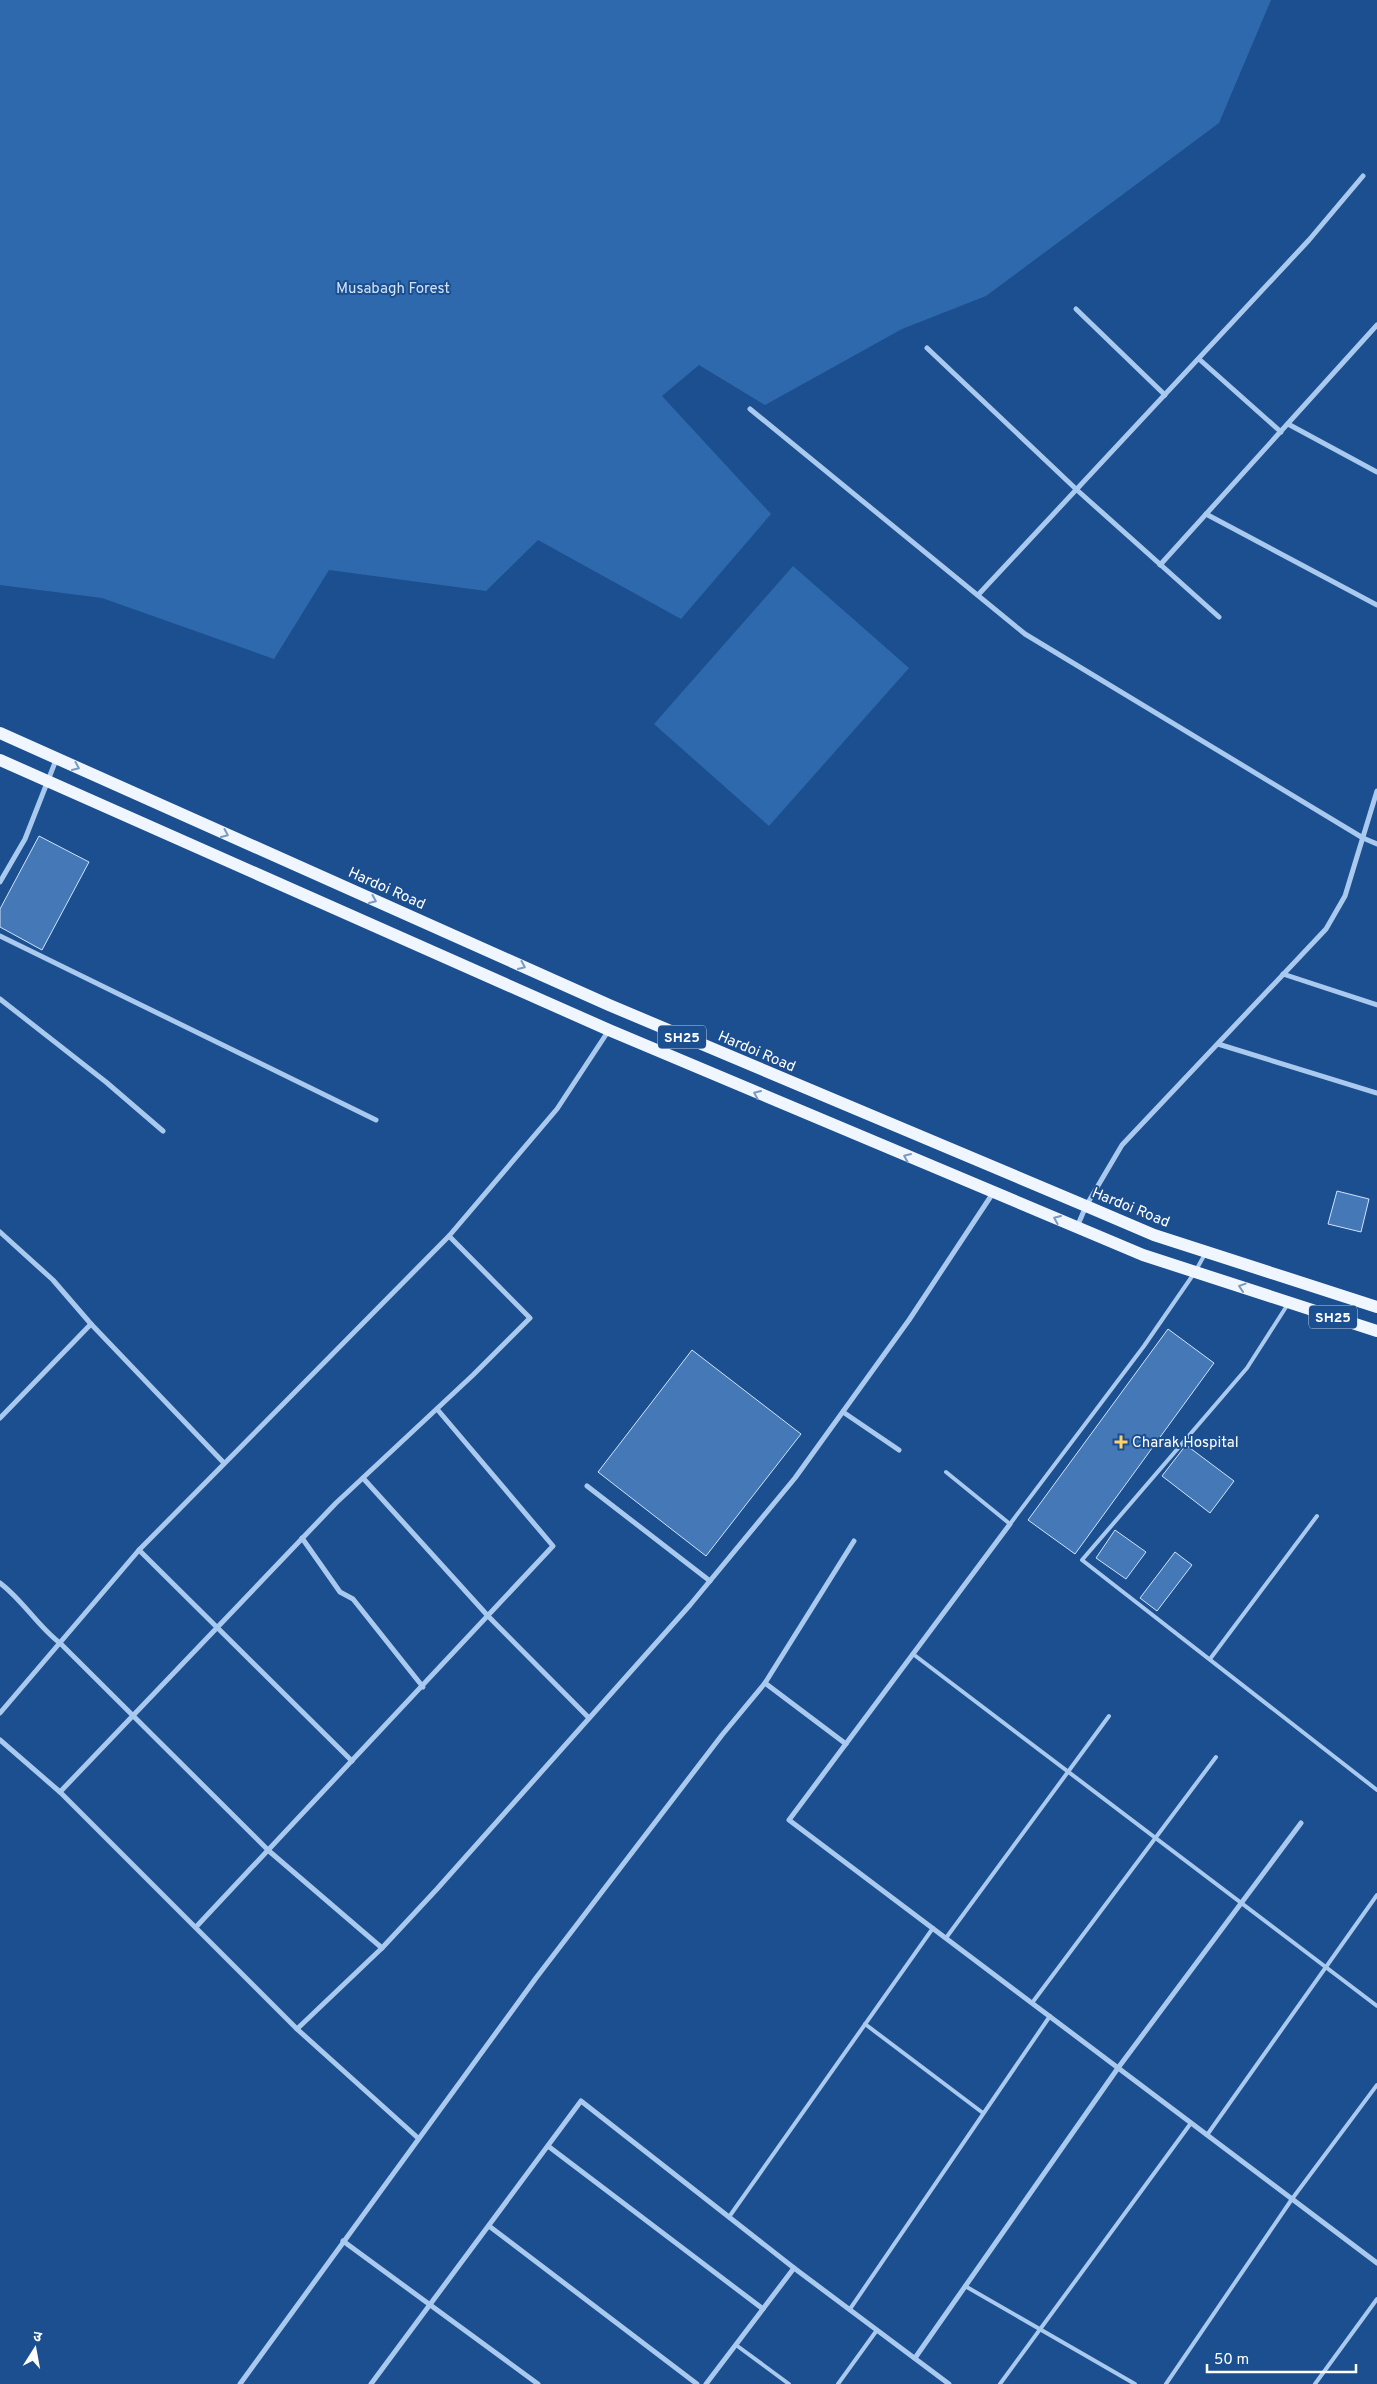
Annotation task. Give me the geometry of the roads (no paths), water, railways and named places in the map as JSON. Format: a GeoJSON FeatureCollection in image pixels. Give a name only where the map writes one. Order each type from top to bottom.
{"type":"FeatureCollection","features":[{"type":"Feature","properties":{"kind":"main road","name":"Hardoi Road"},"geometry":{"type":"LineString","coordinates":[[0,733],[660,1027],[1154,1235],[1377,1307]]}},
{"type":"Feature","properties":{"kind":"main road","name":"SH25"},"geometry":{"type":"LineString","coordinates":[[0,760],[609,1030],[1077,1228],[1143,1255],[1377,1331]]}},
{"type":"Feature","properties":{"kind":"main road"},"geometry":{"type":"LineString","coordinates":[[652,1048],[660,1027]]}},
{"type":"Feature","properties":{"kind":"street"},"geometry":{"type":"LineString","coordinates":[[978,595],[1309,240],[1362,176]]}},
{"type":"Feature","properties":{"kind":"street"},"geometry":{"type":"LineString","coordinates":[[1076,309],[1165,396]]}},
{"type":"Feature","properties":{"kind":"street"},"geometry":{"type":"LineString","coordinates":[[1160,565],[1288,424],[1375,333],[1377,325]]}},
{"type":"Feature","properties":{"kind":"street"},"geometry":{"type":"LineString","coordinates":[[928,348],[1077,490],[1219,617]]}},
{"type":"Feature","properties":{"kind":"street"},"geometry":{"type":"LineString","coordinates":[[1199,359],[1281,432]]}},
{"type":"Feature","properties":{"kind":"street"},"geometry":{"type":"LineString","coordinates":[[750,409],[1025,634],[1363,838],[1377,844]]}},
{"type":"Feature","properties":{"kind":"street"},"geometry":{"type":"LineString","coordinates":[[1288,424],[1377,472]]}},
{"type":"Feature","properties":{"kind":"street"},"geometry":{"type":"LineString","coordinates":[[1206,514],[1377,605]]}},
{"type":"Feature","properties":{"kind":"street"},"geometry":{"type":"LineString","coordinates":[[0,882],[25,839],[57,758]]}},
{"type":"Feature","properties":{"kind":"street"},"geometry":{"type":"LineString","coordinates":[[1077,1228],[1086,1206],[1122,1146],[1326,929],[1345,896],[1377,791]]}},
{"type":"Feature","properties":{"kind":"street"},"geometry":{"type":"LineString","coordinates":[[0,936],[376,1120]]}},
{"type":"Feature","properties":{"kind":"street"},"geometry":{"type":"LineString","coordinates":[[1283,974],[1377,1005]]}},
{"type":"Feature","properties":{"kind":"street"},"geometry":{"type":"LineString","coordinates":[[0,999],[106,1082],[163,1131]]}},
{"type":"Feature","properties":{"kind":"street"},"geometry":{"type":"LineString","coordinates":[[0,1713],[61,1644],[138,1550],[223,1462],[449,1236],[558,1109],[609,1030]]}},
{"type":"Feature","properties":{"kind":"street"},"geometry":{"type":"LineString","coordinates":[[1218,1044],[1377,1093]]}},
{"type":"Feature","properties":{"kind":"street"},"geometry":{"type":"LineString","coordinates":[[297,2029],[382,1948],[710,1581],[795,1478],[909,1320],[993,1193]]}},
{"type":"Feature","properties":{"kind":"street"},"geometry":{"type":"LineString","coordinates":[[0,1232],[52,1280],[91,1324],[223,1462]]}},
{"type":"Feature","properties":{"kind":"street"},"geometry":{"type":"LineString","coordinates":[[60,1792],[302,1538],[530,1318],[449,1236]]}},
{"type":"Feature","properties":{"kind":"street"},"geometry":{"type":"LineString","coordinates":[[0,1418],[91,1324]]}},
{"type":"Feature","properties":{"kind":"street"},"geometry":{"type":"LineString","coordinates":[[196,1927],[423,1687],[553,1546],[437,1409]]}},
{"type":"Feature","properties":{"kind":"street"},"geometry":{"type":"LineString","coordinates":[[842,1412],[899,1450]]}},
{"type":"Feature","properties":{"kind":"street"},"geometry":{"type":"LineString","coordinates":[[363,1478],[488,1616],[588,1718]]}},
{"type":"Feature","properties":{"kind":"street"},"geometry":{"type":"LineString","coordinates":[[587,1486],[710,1581]]}},
{"type":"Feature","properties":{"kind":"street"},"geometry":{"type":"LineString","coordinates":[[1010,1524],[789,1820],[1377,2264]]}},
{"type":"Feature","properties":{"kind":"street"},"geometry":{"type":"LineString","coordinates":[[302,1538],[340,1592],[353,1600],[423,1687]]}},
{"type":"Feature","properties":{"kind":"street"},"geometry":{"type":"LineString","coordinates":[[240,2384],[536,1978],[710,1751],[765,1683],[854,1541]]}},
{"type":"Feature","properties":{"kind":"street"},"geometry":{"type":"LineString","coordinates":[[138,1550],[352,1761]]}},
{"type":"Feature","properties":{"kind":"street"},"geometry":{"type":"LineString","coordinates":[[0,1583],[10,1590],[44,1631],[61,1644],[269,1851],[382,1948]]}},
{"type":"Feature","properties":{"kind":"street"},"geometry":{"type":"LineString","coordinates":[[765,1683],[846,1744]]}},
{"type":"Feature","properties":{"kind":"street"},"geometry":{"type":"LineString","coordinates":[[0,1740],[60,1792],[297,2029],[418,2138]]}},
{"type":"Feature","properties":{"kind":"street"},"geometry":{"type":"LineString","coordinates":[[915,2358],[1118,2068],[1301,1823]]}},
{"type":"Feature","properties":{"kind":"street"},"geometry":{"type":"LineString","coordinates":[[372,2384],[581,2101],[794,2268],[949,2384]]}},
{"type":"Feature","properties":{"kind":"street"},"geometry":{"type":"LineString","coordinates":[[548,2146],[763,2310]]}},
{"type":"Feature","properties":{"kind":"street"},"geometry":{"type":"LineString","coordinates":[[489,2226],[697,2384]]}},
{"type":"Feature","properties":{"kind":"street"},"geometry":{"type":"LineString","coordinates":[[343,2241],[538,2384]]}},
{"type":"Feature","properties":{"kind":"street"},"geometry":{"type":"LineString","coordinates":[[706,2384],[794,2268]]}},
{"type":"Feature","properties":{"kind":"lane"},"geometry":{"type":"LineString","coordinates":[[946,1472],[1010,1524],[1195,1272],[1206,1252]]}},
{"type":"Feature","properties":{"kind":"lane"},"geometry":{"type":"LineString","coordinates":[[1289,1302],[1247,1368],[1082,1560],[1377,1790]]}},
{"type":"Feature","properties":{"kind":"lane"},"geometry":{"type":"LineString","coordinates":[[1210,1660],[1317,1516]]}},
{"type":"Feature","properties":{"kind":"lane"},"geometry":{"type":"LineString","coordinates":[[913,1654],[1377,2006]]}},
{"type":"Feature","properties":{"kind":"lane"},"geometry":{"type":"LineString","coordinates":[[946,1938],[1108,1716]]}},
{"type":"Feature","properties":{"kind":"lane"},"geometry":{"type":"LineString","coordinates":[[1032,2003],[1216,1757]]}},
{"type":"Feature","properties":{"kind":"lane"},"geometry":{"type":"LineString","coordinates":[[1207,2135],[1377,1895]]}},
{"type":"Feature","properties":{"kind":"lane"},"geometry":{"type":"LineString","coordinates":[[729,2217],[933,1928]]}},
{"type":"Feature","properties":{"kind":"lane"},"geometry":{"type":"LineString","coordinates":[[850,2309],[1050,2016]]}},
{"type":"Feature","properties":{"kind":"lane"},"geometry":{"type":"LineString","coordinates":[[865,2024],[983,2113]]}},
{"type":"Feature","properties":{"kind":"lane"},"geometry":{"type":"LineString","coordinates":[[1166,2384],[1292,2199],[1377,2084]]}},
{"type":"Feature","properties":{"kind":"lane"},"geometry":{"type":"LineString","coordinates":[[1000,2384],[1191,2123]]}},
{"type":"Feature","properties":{"kind":"lane"},"geometry":{"type":"LineString","coordinates":[[965,2286],[1135,2384]]}},
{"type":"Feature","properties":{"kind":"lane"},"geometry":{"type":"LineString","coordinates":[[1314,2384],[1377,2299]]}},
{"type":"Feature","properties":{"kind":"lane"},"geometry":{"type":"LineString","coordinates":[[838,2384],[877,2330]]}},
{"type":"Feature","properties":{"kind":"lane"},"geometry":{"type":"LineString","coordinates":[[736,2345],[788,2384]]}},
{"type":"Feature","properties":{"kind":"place","name":"Charak Hospital"},"geometry":{"type":"Point","coordinates":[1121,1442]}},
{"type":"Feature","properties":{"kind":"park label","name":"Musabagh Forest"},"geometry":{"type":"Point","coordinates":[393,288]}}]}
